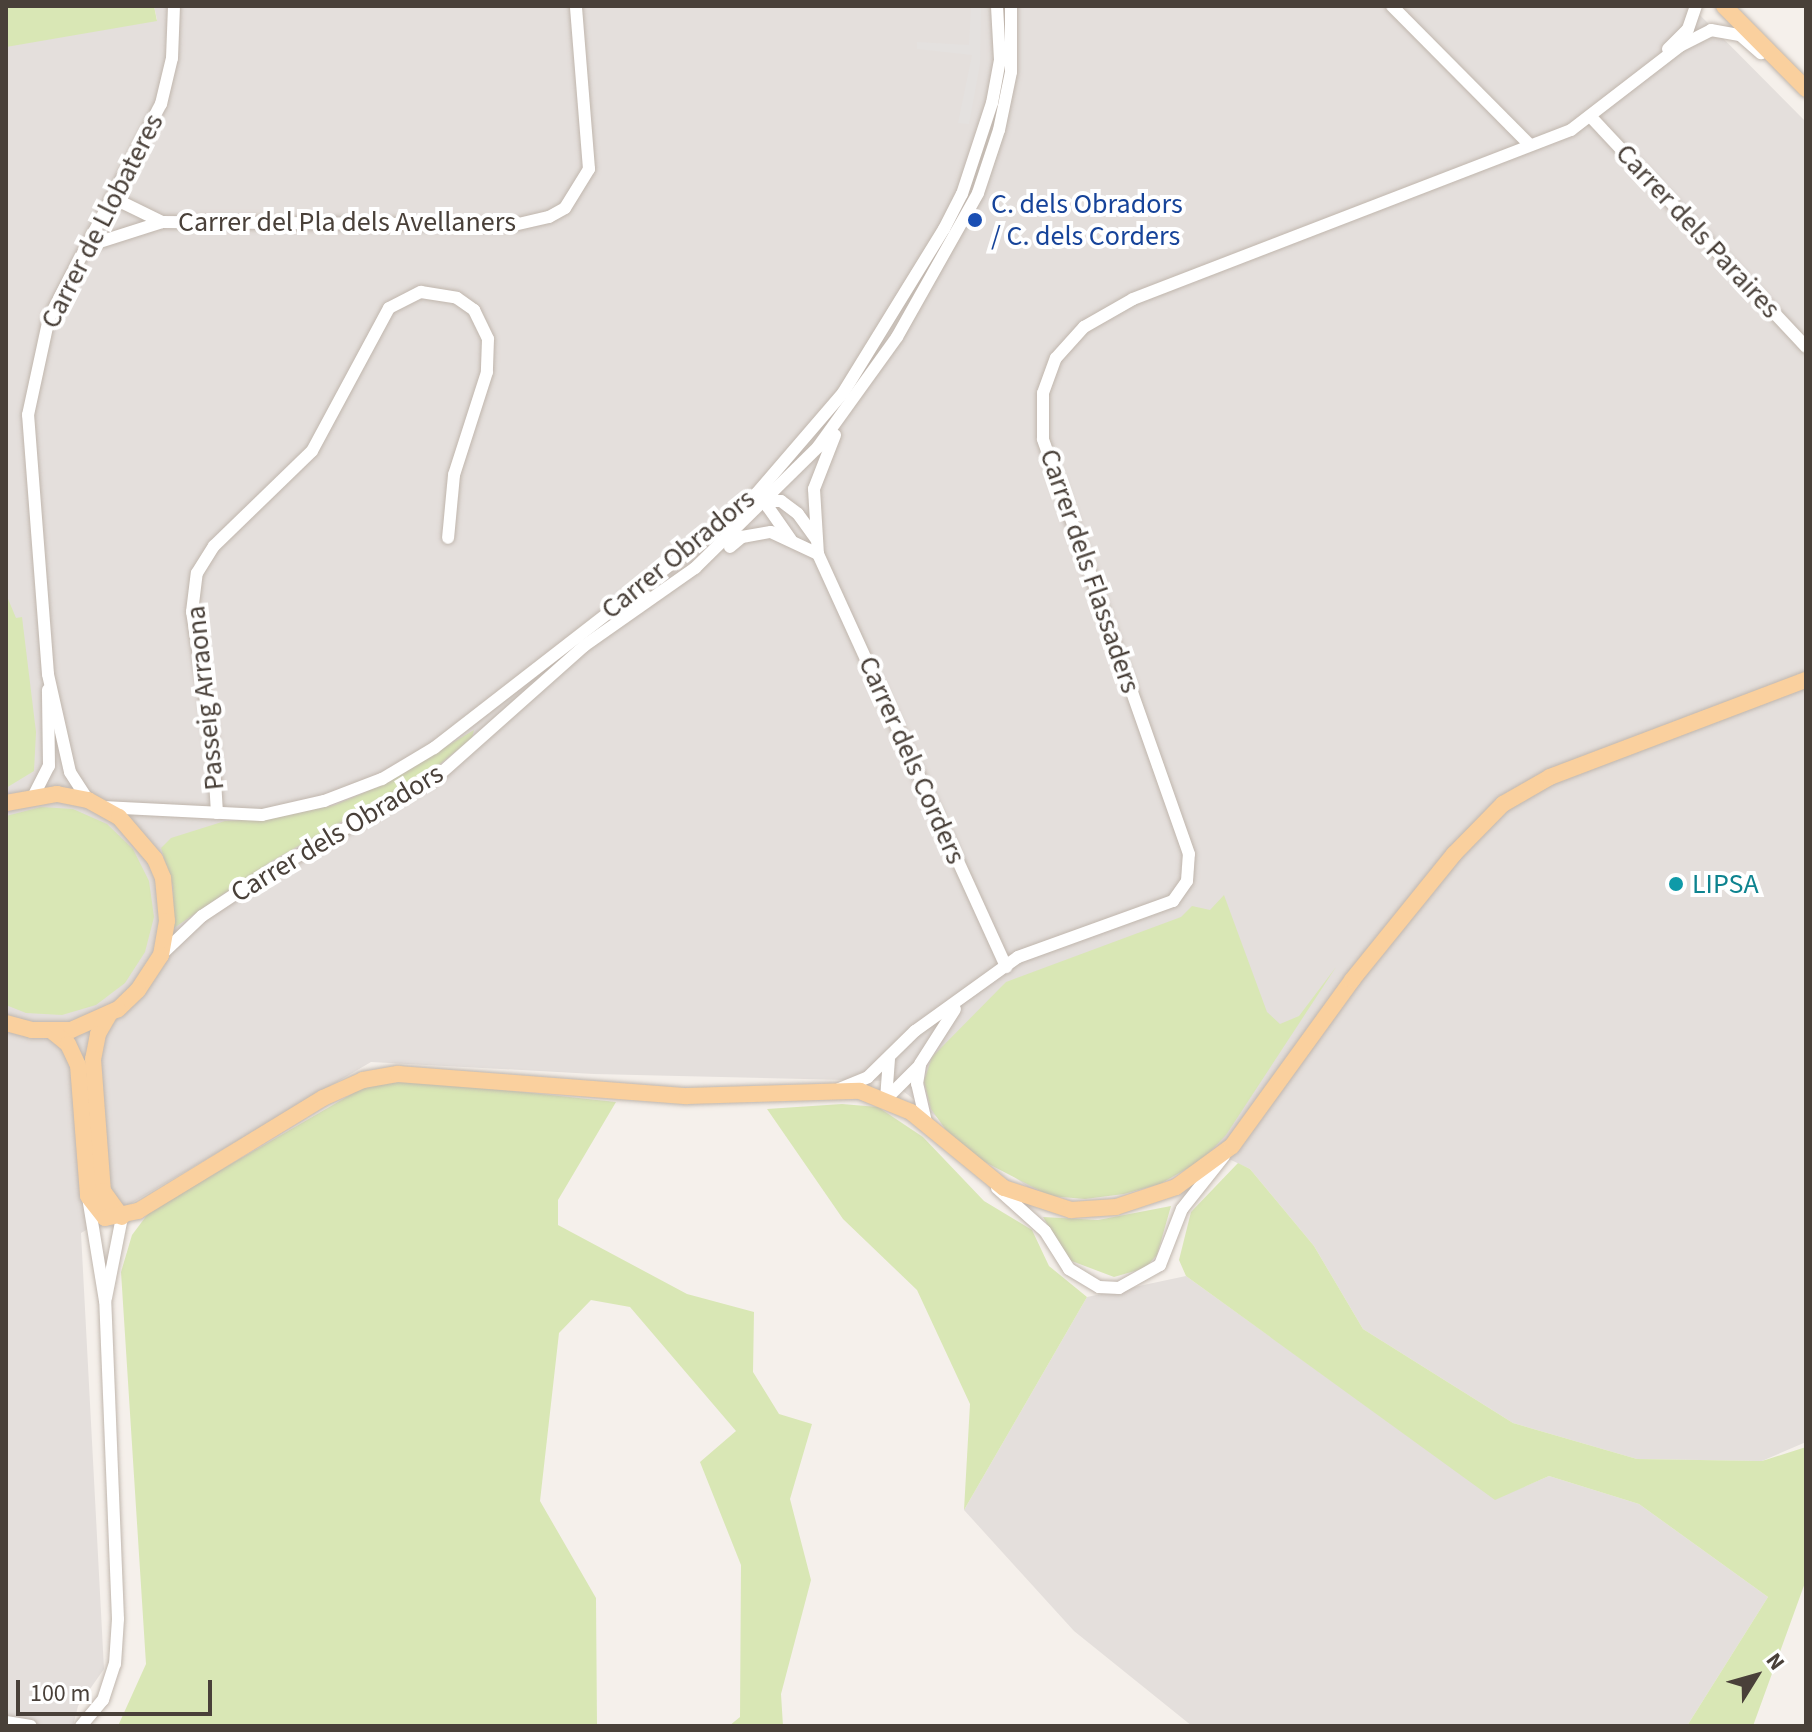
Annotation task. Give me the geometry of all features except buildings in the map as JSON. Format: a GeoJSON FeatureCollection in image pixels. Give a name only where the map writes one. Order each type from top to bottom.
{"type":"FeatureCollection","features":[{"type":"Feature","properties":{"kind":"main road"},"geometry":{"type":"LineString","coordinates":[[1724,6],[1806,89]]}},
{"type":"Feature","properties":{"kind":"main road"},"geometry":{"type":"LineString","coordinates":[[53,1032],[68,1044],[78,1065],[88,1196],[105,1218],[122,1217],[323,1098],[378,1076],[422,1073],[687,1096],[836,1090],[886,1099],[927,1123],[986,1177],[1046,1205],[1116,1207],[1176,1187],[1232,1146],[1352,980],[1454,854],[1503,804],[1550,777],[1806,680]]}},
{"type":"Feature","properties":{"kind":"main road"},"geometry":{"type":"LineString","coordinates":[[6,803],[34,795],[95,804],[134,829],[163,878],[167,921],[161,955],[138,990],[110,1013],[71,1030],[53,1032],[6,1023]]}},
{"type":"Feature","properties":{"kind":"main road"},"geometry":{"type":"LineString","coordinates":[[110,1013],[98,1034],[93,1059],[103,1191],[122,1217]]}},
{"type":"Feature","properties":{"kind":"street","name":"Carrer de Llobateres"},"geometry":{"type":"LineString","coordinates":[[34,795],[49,766],[48,674],[28,415],[41,339],[161,104],[172,58],[174,6]]}},
{"type":"Feature","properties":{"kind":"street","name":"Carrer del Pla dels Avellaners"},"geometry":{"type":"LineString","coordinates":[[113,198],[162,222],[514,225],[549,217],[565,208],[589,169],[576,6]]}},
{"type":"Feature","properties":{"kind":"street","name":"Carrer Obradors"},"geometry":{"type":"LineString","coordinates":[[95,804],[262,815],[324,801],[382,779],[434,748],[576,634],[660,576],[757,493],[826,415],[911,289],[973,172],[1000,60],[997,6]]}},
{"type":"Feature","properties":{"kind":"street","name":"Carrer dels Obradors"},"geometry":{"type":"LineString","coordinates":[[1004,6],[1012,30]]}},
{"type":"Feature","properties":{"kind":"street","name":"Carrer dels Obradors"},"geometry":{"type":"LineString","coordinates":[[161,955],[202,916],[258,879],[440,774],[584,646],[695,568],[769,500],[852,404],[890,346],[978,193],[999,130],[1011,49],[1011,6]]}},
{"type":"Feature","properties":{"kind":"street"},"geometry":{"type":"LineString","coordinates":[[1392,6],[1529,144]]}},
{"type":"Feature","properties":{"kind":"street","name":"Carrer dels Flassaders"},"geometry":{"type":"LineString","coordinates":[[1641,77],[1688,29],[1696,6]]}},
{"type":"Feature","properties":{"kind":"street","name":"Carrer dels Flassaders"},"geometry":{"type":"LineString","coordinates":[[836,1090],[868,1077],[915,1031],[959,1003],[1018,957],[1173,901],[1187,881],[1189,854],[1043,439],[1043,393],[1056,358],[1084,327],[1133,299],[1571,130],[1680,46],[1723,29],[1740,35],[1806,89]]}},
{"type":"Feature","properties":{"kind":"street","name":"Carrer dels Obradors"},"geometry":{"type":"LineString","coordinates":[[890,346],[891,334],[973,172],[1011,49]]}},
{"type":"Feature","properties":{"kind":"street","name":"Carrer dels Paraires"},"geometry":{"type":"LineString","coordinates":[[1590,116],[1806,347]]}},
{"type":"Feature","properties":{"kind":"street"},"geometry":{"type":"LineString","coordinates":[[87,246],[162,222]]}},
{"type":"Feature","properties":{"kind":"street","name":"Passeig Arraona"},"geometry":{"type":"LineString","coordinates":[[217,813],[213,747],[192,612],[197,573],[214,546],[312,451],[389,308],[421,292],[441,292],[465,304],[488,339],[487,372],[454,475],[448,538]]}},
{"type":"Feature","properties":{"kind":"street","name":"Carrer dels Corders"},"geometry":{"type":"LineString","coordinates":[[852,404],[825,454],[814,489],[818,554],[1006,967]]}},
{"type":"Feature","properties":{"kind":"street"},"geometry":{"type":"LineString","coordinates":[[791,540],[768,507],[769,500],[775,483],[822,430],[826,415]]}},
{"type":"Feature","properties":{"kind":"street"},"geometry":{"type":"LineString","coordinates":[[660,576],[678,569],[757,501],[781,501],[798,514],[817,540]]}},
{"type":"Feature","properties":{"kind":"street"},"geometry":{"type":"LineString","coordinates":[[695,568],[742,537],[771,532],[818,554]]}},
{"type":"Feature","properties":{"kind":"street"},"geometry":{"type":"LineString","coordinates":[[576,634],[584,646]]}},
{"type":"Feature","properties":{"kind":"street","name":"Carrer de Llobateres"},"geometry":{"type":"LineString","coordinates":[[48,674],[70,772],[95,804]]}},
{"type":"Feature","properties":{"kind":"street","name":"Carrer dels Flassaders"},"geometry":{"type":"LineString","coordinates":[[886,1099],[920,1064],[959,1003]]}},
{"type":"Feature","properties":{"kind":"street"},"geometry":{"type":"LineString","coordinates":[[886,1099],[889,1059]]}},
{"type":"Feature","properties":{"kind":"street"},"geometry":{"type":"LineString","coordinates":[[920,1064],[917,1084],[927,1123]]}},
{"type":"Feature","properties":{"kind":"street"},"geometry":{"type":"LineString","coordinates":[[986,1177],[1045,1231],[1069,1269],[1099,1287],[1119,1288],[1160,1265],[1182,1209],[1232,1146]]}},
{"type":"Feature","properties":{"kind":"street"},"geometry":{"type":"LineString","coordinates":[[81,1726],[103,1700],[115,1664],[117,1634],[105,1301],[88,1196]]}},
{"type":"Feature","properties":{"kind":"street"},"geometry":{"type":"LineString","coordinates":[[105,1301],[122,1217]]}},
{"type":"Feature","properties":{"kind":"street"},"geometry":{"type":"LineString","coordinates":[[6,1722],[31,1726]]}},
{"type":"Feature","properties":{"kind":"shaded area"},"geometry":{"type":"Polygon","coordinates":[[[154,6],[1691,6],[1806,122],[1806,1442],[1762,1461],[1637,1459],[1513,1423],[1363,1329],[1314,1246],[1250,1169],[1231,1160],[1038,1195],[890,1081],[594,1074],[371,1062],[81,1233],[104,1669],[78,1706],[73,1726],[6,1726],[6,45],[157,20],[154,6]]]}},
{"type":"Feature","properties":{"kind":"shaded area"},"geometry":{"type":"Polygon","coordinates":[[[971,6],[981,6],[980,64],[969,124],[958,123],[972,55],[917,49],[917,42],[969,45],[971,6]]]}},
{"type":"Feature","properties":{"kind":"shaded area"},"geometry":{"type":"Polygon","coordinates":[[[1186,1276],[1495,1499],[1549,1476],[1639,1504],[1768,1597],[1687,1726],[1192,1726],[1074,1631],[964,1510],[1087,1297],[1186,1276]]]}},
{"type":"Feature","properties":{"kind":"green space"},"geometry":{"type":"Polygon","coordinates":[[[6,6],[154,6],[157,21],[6,47],[6,6]]]}},
{"type":"Feature","properties":{"kind":"green space"},"geometry":{"type":"Polygon","coordinates":[[[6,594],[16,618],[22,617],[36,732],[34,771],[6,788],[6,594]]]}},
{"type":"Feature","properties":{"kind":"green space"},"geometry":{"type":"Polygon","coordinates":[[[474,730],[472,738],[430,772],[270,862],[174,928],[173,886],[161,848],[171,838],[225,821],[269,819],[335,805],[380,786],[474,730]]]}},
{"type":"Feature","properties":{"kind":"green space"},"geometry":{"type":"Polygon","coordinates":[[[41,807],[73,809],[107,824],[133,849],[149,881],[154,917],[145,952],[125,983],[96,1005],[62,1015],[26,1013],[6,1005],[6,816],[41,807]]]}},
{"type":"Feature","properties":{"kind":"green space"},"geometry":{"type":"Polygon","coordinates":[[[1224,895],[1267,1012],[1280,1024],[1299,1016],[1336,967],[1226,1135],[1202,1160],[1160,1184],[1124,1194],[1085,1199],[1050,1196],[979,1159],[946,1130],[931,1109],[924,1081],[932,1057],[1006,982],[1181,917],[1192,906],[1210,910],[1224,895]]]}},
{"type":"Feature","properties":{"kind":"green space"},"geometry":{"type":"Polygon","coordinates":[[[419,1081],[616,1102],[558,1200],[558,1225],[687,1294],[754,1312],[753,1372],[779,1414],[812,1424],[790,1499],[811,1580],[781,1694],[783,1726],[729,1726],[740,1717],[741,1565],[700,1462],[736,1431],[630,1307],[591,1300],[559,1333],[540,1501],[596,1598],[597,1726],[118,1726],[146,1664],[121,1272],[132,1235],[150,1211],[369,1084],[419,1081]]]}},
{"type":"Feature","properties":{"kind":"green space"},"geometry":{"type":"Polygon","coordinates":[[[842,1104],[878,1107],[923,1137],[984,1201],[1032,1230],[1049,1266],[1087,1297],[964,1510],[970,1404],[917,1290],[843,1219],[767,1109],[842,1104]]]}},
{"type":"Feature","properties":{"kind":"green space"},"geometry":{"type":"Polygon","coordinates":[[[1238,1163],[1250,1169],[1314,1246],[1363,1329],[1513,1423],[1637,1459],[1762,1461],[1806,1447],[1806,1580],[1753,1726],[1687,1726],[1768,1597],[1639,1504],[1549,1476],[1495,1500],[1186,1276],[1179,1260],[1191,1212],[1238,1163]]]}},
{"type":"Feature","properties":{"kind":"green space"},"geometry":{"type":"Polygon","coordinates":[[[1171,1206],[1157,1255],[1145,1268],[1114,1277],[1069,1260],[1043,1217],[1098,1220],[1171,1206]]]}},
{"type":"Feature","properties":{"kind":"place","name":"C. dels Obradors / C. dels Corders"},"geometry":{"type":"Point","coordinates":[975,220]}},
{"type":"Feature","properties":{"kind":"place","name":"LIPSA"},"geometry":{"type":"Point","coordinates":[1676,884]}}]}
